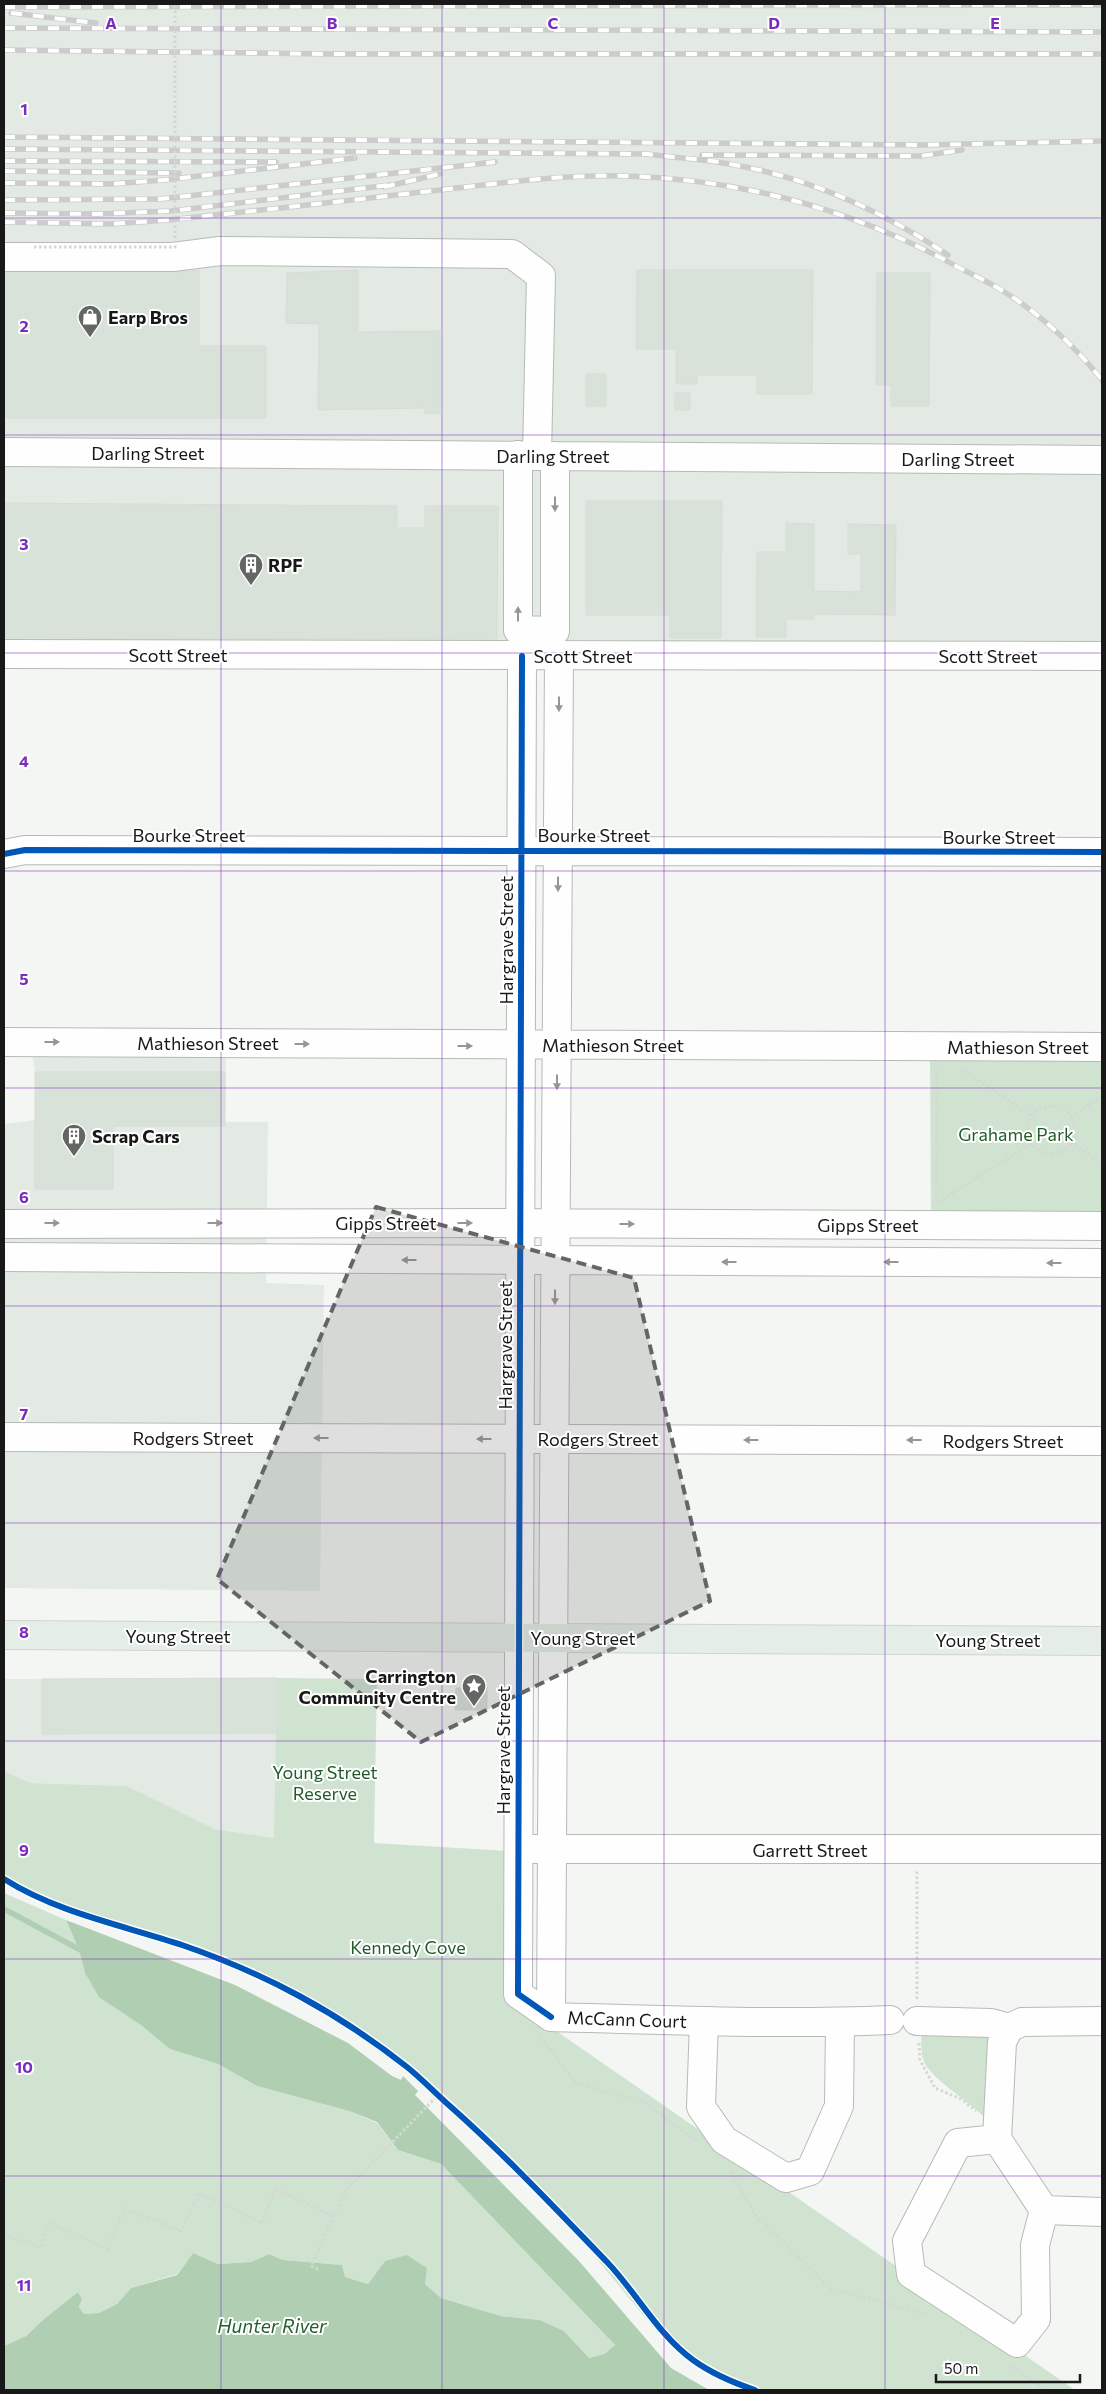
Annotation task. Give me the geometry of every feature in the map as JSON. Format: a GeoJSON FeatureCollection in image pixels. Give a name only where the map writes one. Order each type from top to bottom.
{"type":"FeatureCollection","features":[{"type":"Feature","properties":{"kind":"main road","name":"Young Street"},"geometry":{"type":"LineString","coordinates":[[4,1635],[1102,1641]]}},
{"type":"Feature","properties":{"kind":"street"},"geometry":{"type":"LineString","coordinates":[[4,257],[173,257],[220,251],[512,254],[541,276],[537,456],[518,630],[555,631],[537,456]]}},
{"type":"Feature","properties":{"kind":"street","name":"Darling Street"},"geometry":{"type":"LineString","coordinates":[[4,452],[1102,460]]}},
{"type":"Feature","properties":{"kind":"street","name":"Scott Street"},"geometry":{"type":"LineString","coordinates":[[4,654],[1102,656]]}},
{"type":"Feature","properties":{"kind":"street","name":"Hargrave Street"},"geometry":{"type":"LineString","coordinates":[[522,656],[518,1994],[545,2026]]}},
{"type":"Feature","properties":{"kind":"street"},"geometry":{"type":"LineString","coordinates":[[545,2026],[552,1849],[559,656]]}},
{"type":"Feature","properties":{"kind":"street","name":"Bourke Street"},"geometry":{"type":"LineString","coordinates":[[11,850],[1102,852]]}},
{"type":"Feature","properties":{"kind":"street","name":"Mathieson Street"},"geometry":{"type":"LineString","coordinates":[[4,1042],[1102,1047]]}},
{"type":"Feature","properties":{"kind":"street","name":"Gipps Street"},"geometry":{"type":"LineString","coordinates":[[4,1224],[556,1223],[1102,1226]]}},
{"type":"Feature","properties":{"kind":"street"},"geometry":{"type":"LineString","coordinates":[[768,1262],[769,1224]]}},
{"type":"Feature","properties":{"kind":"street"},"geometry":{"type":"LineString","coordinates":[[967,1262],[968,1225]]}},
{"type":"Feature","properties":{"kind":"street","name":"Gipps Street"},"geometry":{"type":"LineString","coordinates":[[4,1257],[1102,1263]]}},
{"type":"Feature","properties":{"kind":"street","name":"Rodgers Street"},"geometry":{"type":"LineString","coordinates":[[4,1437],[1102,1441]]}},
{"type":"Feature","properties":{"kind":"street","name":"Hargrave Street"},"geometry":{"type":"LineString","coordinates":[[519,1756],[552,1755]]}},
{"type":"Feature","properties":{"kind":"street","name":"Garrett Street"},"geometry":{"type":"LineString","coordinates":[[518,1849],[1102,1849]]}},
{"type":"Feature","properties":{"kind":"street","name":"McCann Court"},"geometry":{"type":"LineString","coordinates":[[545,2026],[704,2021],[840,2022],[890,2020]]}},
{"type":"Feature","properties":{"kind":"street"},"geometry":{"type":"LineString","coordinates":[[918,2020],[991,2023],[1008,2028],[1022,2022],[1102,2021]]}},
{"type":"Feature","properties":{"kind":"street","name":"McCann Court"},"geometry":{"type":"LineString","coordinates":[[704,2021],[701,2107],[724,2140],[786,2178],[810,2171],[839,2106],[840,2022]]}},
{"type":"Feature","properties":{"kind":"street"},"geometry":{"type":"LineString","coordinates":[[997,2139],[958,2142],[907,2241],[911,2274],[1017,2343],[1036,2319],[1035,2245],[1044,2210],[997,2139],[1002,2042],[1008,2028]]}},
{"type":"Feature","properties":{"kind":"street"},"geometry":{"type":"LineString","coordinates":[[1044,2210],[1102,2212]]}},
{"type":"Feature","properties":{"kind":"path"},"geometry":{"type":"LineString","coordinates":[[34,248],[175,247],[175,4]]}},
{"type":"Feature","properties":{"kind":"path"},"geometry":{"type":"LineString","coordinates":[[937,1062],[936,1204],[1031,1143]]}},
{"type":"Feature","properties":{"kind":"path"},"geometry":{"type":"LineString","coordinates":[[961,1068],[1031,1116]]}},
{"type":"Feature","properties":{"kind":"path"},"geometry":{"type":"LineString","coordinates":[[1071,1117],[1102,1097]]}},
{"type":"Feature","properties":{"kind":"path"},"geometry":{"type":"LineString","coordinates":[[1046,1106],[1058,1107],[1071,1117],[1074,1125],[1071,1142],[1065,1149],[1049,1154],[1038,1150],[1031,1143],[1027,1134],[1031,1116],[1046,1106]]}},
{"type":"Feature","properties":{"kind":"path"},"geometry":{"type":"LineString","coordinates":[[1071,1142],[1102,1164]]}},
{"type":"Feature","properties":{"kind":"path"},"geometry":{"type":"LineString","coordinates":[[545,2026],[577,2084],[643,2101],[696,2142]]}},
{"type":"Feature","properties":{"kind":"path"},"geometry":{"type":"LineString","coordinates":[[431,2089],[445,2101]]}},
{"type":"Feature","properties":{"kind":"path"},"geometry":{"type":"LineString","coordinates":[[318,2269],[311,2266],[333,2216],[348,2188],[438,2095]]}},
{"type":"Feature","properties":{"kind":"path"},"geometry":{"type":"LineString","coordinates":[[726,2166],[755,2215],[832,2290],[928,2314],[936,2318]]}},
{"type":"Feature","properties":{"kind":"path"},"geometry":{"type":"LineString","coordinates":[[4,2235],[40,2248],[47,2222],[108,2249],[124,2208],[181,2231],[199,2192],[262,2223],[274,2189],[333,2216]]}},
{"type":"Feature","properties":{"kind":"highlighted area"},"geometry":{"type":"Polygon","coordinates":[[[376,1207],[634,1278],[710,1601],[421,1742],[217,1579],[376,1207]]]}},
{"type":"Feature","properties":{"kind":"shaded area"},"geometry":{"type":"Polygon","coordinates":[[[4,4],[1102,4],[1102,652],[4,644],[4,4]]]}},
{"type":"Feature","properties":{"kind":"shaded area"},"geometry":{"type":"Polygon","coordinates":[[[32,1052],[226,1056],[225,1122],[268,1122],[266,1283],[324,1285],[320,1591],[4,1588],[4,1124],[35,1120],[35,1072],[32,1052]]]}},
{"type":"Feature","properties":{"kind":"shaded area"},"geometry":{"type":"Polygon","coordinates":[[[277,1678],[275,1838],[215,1829],[127,1786],[31,1783],[4,1771],[4,1679],[277,1678]]]}},
{"type":"Feature","properties":{"kind":"green space","name":"Grahame Park"},"geometry":{"type":"Polygon","coordinates":[[[930,1052],[1102,1054],[1102,1215],[931,1214],[930,1052]]]}},
{"type":"Feature","properties":{"kind":"green space","name":"Kennedy Cove"},"geometry":{"type":"Polygon","coordinates":[[[277,1678],[377,1679],[374,1843],[508,1851],[510,1999],[1075,2390],[739,2389],[694,2365],[657,2332],[593,2254],[487,2143],[401,2068],[339,2023],[276,1985],[209,1958],[55,1907],[17,1892],[4,1883],[4,1771],[31,1783],[127,1786],[215,1829],[274,1838],[277,1678]]]}},
{"type":"Feature","properties":{"kind":"green space"},"geometry":{"type":"Polygon","coordinates":[[[4,1893],[66,1920],[79,1950],[85,1973],[170,2049],[218,2064],[257,2086],[349,2111],[377,2123],[398,2150],[441,2164],[615,2345],[604,2354],[589,2358],[564,2331],[540,2320],[501,2316],[441,2298],[425,2284],[385,2261],[368,2284],[345,2277],[342,2265],[283,2260],[269,2254],[251,2262],[218,2264],[193,2253],[177,2274],[131,2288],[117,2304],[99,2313],[84,2314],[79,2307],[82,2299],[78,2292],[26,2336],[4,2346],[4,1893]]]}},
{"type":"Feature","properties":{"kind":"green space"},"geometry":{"type":"Polygon","coordinates":[[[921,2028],[993,2032],[993,2110],[984,2117],[933,2074],[923,2059],[921,2028]]]}},
{"type":"Feature","properties":{"kind":"water","name":"Hunter River"},"geometry":{"type":"Polygon","coordinates":[[[66,1920],[235,1985],[348,2043],[392,2076],[401,2080],[403,2076],[418,2091],[415,2095],[579,2261],[671,2368],[709,2390],[4,2390],[4,2346],[26,2336],[78,2292],[82,2299],[79,2307],[84,2314],[99,2313],[117,2304],[131,2288],[177,2275],[193,2253],[218,2264],[251,2262],[269,2254],[283,2260],[342,2265],[345,2277],[368,2284],[385,2261],[407,2255],[427,2268],[425,2284],[441,2298],[501,2316],[540,2320],[564,2331],[589,2358],[604,2354],[615,2345],[441,2164],[398,2150],[377,2122],[349,2111],[257,2086],[218,2064],[170,2049],[141,2025],[99,1997],[85,1973],[79,1950],[66,1920]]]}},
{"type":"Feature","properties":{"kind":"building","name":"Earp Bros"},"geometry":{"type":"Polygon","coordinates":[[[199,270],[199,346],[266,346],[266,418],[4,418],[4,273],[173,273],[199,270]]]}},
{"type":"Feature","properties":{"kind":"building"},"geometry":{"type":"Polygon","coordinates":[[[358,270],[358,332],[440,331],[440,413],[425,414],[425,408],[318,410],[319,324],[286,323],[287,273],[358,270]]]}},
{"type":"Feature","properties":{"kind":"building"},"geometry":{"type":"Polygon","coordinates":[[[637,270],[813,270],[812,394],[757,394],[757,375],[697,375],[697,384],[676,384],[676,349],[636,349],[637,270]]]}},
{"type":"Feature","properties":{"kind":"building"},"geometry":{"type":"Polygon","coordinates":[[[877,273],[930,273],[929,406],[891,406],[891,385],[876,385],[877,273]]]}},
{"type":"Feature","properties":{"kind":"building"},"geometry":{"type":"Polygon","coordinates":[[[586,374],[606,374],[606,406],[586,406],[586,374]]]}},
{"type":"Feature","properties":{"kind":"building"},"geometry":{"type":"Polygon","coordinates":[[[675,393],[690,393],[690,410],[675,410],[675,393]]]}},
{"type":"Feature","properties":{"kind":"building"},"geometry":{"type":"Polygon","coordinates":[[[586,501],[722,501],[721,638],[670,638],[670,615],[586,615],[586,501]]]}},
{"type":"Feature","properties":{"kind":"building","name":"RPF"},"geometry":{"type":"Polygon","coordinates":[[[4,503],[397,506],[397,528],[425,528],[425,506],[498,506],[497,639],[4,638],[4,503]]]}},
{"type":"Feature","properties":{"kind":"building"},"geometry":{"type":"Polygon","coordinates":[[[786,523],[814,524],[814,591],[861,592],[861,554],[848,554],[848,524],[896,525],[895,615],[814,614],[813,619],[786,619],[786,637],[756,637],[757,552],[786,552],[786,523]]]}},
{"type":"Feature","properties":{"kind":"building","name":"Scrap Cars"},"geometry":{"type":"Polygon","coordinates":[[[35,1072],[225,1072],[225,1126],[113,1126],[113,1189],[35,1189],[35,1072]]]}},
{"type":"Feature","properties":{"kind":"building"},"geometry":{"type":"Polygon","coordinates":[[[277,1678],[277,1733],[42,1734],[42,1679],[277,1678]]]}},
{"type":"Feature","properties":{"kind":"building"},"geometry":{"type":"Polygon","coordinates":[[[487,1687],[487,1710],[455,1710],[456,1688],[487,1687]]]}},
{"type":"Feature","properties":{"kind":"waterway"},"geometry":{"type":"LineString","coordinates":[[4,1909],[86,1953]]}},
{"type":"Feature","properties":{"kind":"railway"},"geometry":{"type":"LineString","coordinates":[[4,7],[1102,5]]}},
{"type":"Feature","properties":{"kind":"railway"},"geometry":{"type":"LineString","coordinates":[[11,13],[96,23]]}},
{"type":"Feature","properties":{"kind":"railway"},"geometry":{"type":"LineString","coordinates":[[4,28],[1102,32]]}},
{"type":"Feature","properties":{"kind":"railway"},"geometry":{"type":"LineString","coordinates":[[4,50],[328,54],[1102,54]]}},
{"type":"Feature","properties":{"kind":"railway"},"geometry":{"type":"LineString","coordinates":[[4,137],[922,145],[1102,141]]}},
{"type":"Feature","properties":{"kind":"railway"},"geometry":{"type":"LineString","coordinates":[[4,149],[647,154],[702,160],[764,171],[819,188],[898,224],[948,255]]}},
{"type":"Feature","properties":{"kind":"railway"},"geometry":{"type":"LineString","coordinates":[[702,155],[921,156],[962,150]]}},
{"type":"Feature","properties":{"kind":"railway"},"geometry":{"type":"LineString","coordinates":[[4,183],[110,184],[164,180],[355,158]]}},
{"type":"Feature","properties":{"kind":"railway"},"geometry":{"type":"LineString","coordinates":[[4,161],[276,162]]}},
{"type":"Feature","properties":{"kind":"railway"},"geometry":{"type":"LineString","coordinates":[[4,200],[160,199],[495,162]]}},
{"type":"Feature","properties":{"kind":"railway"},"geometry":{"type":"LineString","coordinates":[[4,171],[179,173]]}},
{"type":"Feature","properties":{"kind":"railway"},"geometry":{"type":"LineString","coordinates":[[384,187],[440,174]]}},
{"type":"Feature","properties":{"kind":"railway"},"geometry":{"type":"LineString","coordinates":[[4,222],[111,224],[168,220],[552,178],[625,176],[667,178],[708,183],[749,190],[830,211],[869,225],[945,260],[998,288],[1027,307],[1067,342],[1102,380]]}},
{"type":"Feature","properties":{"kind":"railway"},"geometry":{"type":"LineString","coordinates":[[4,213],[97,214],[171,211],[390,185]]}},
{"type":"Feature","properties":{"kind":"cycle path"},"geometry":{"type":"LineString","coordinates":[[522,656],[518,1994],[551,2017]]}},
{"type":"Feature","properties":{"kind":"cycle path"},"geometry":{"type":"LineString","coordinates":[[4,854],[25,850],[1102,852]]}},
{"type":"Feature","properties":{"kind":"cycle path"},"geometry":{"type":"LineString","coordinates":[[4,1879],[25,1891],[68,1910],[182,1945],[243,1969],[300,1996],[381,2047],[413,2072],[550,2203],[618,2274],[658,2326],[680,2350],[700,2365],[731,2381],[755,2390]]}},
{"type":"Feature","properties":{"kind":"place","name":"Earp Bros"},"geometry":{"type":"Point","coordinates":[90,338]}},
{"type":"Feature","properties":{"kind":"place","name":"RPF"},"geometry":{"type":"Point","coordinates":[251,586]}},
{"type":"Feature","properties":{"kind":"place","name":"Scrap Cars"},"geometry":{"type":"Point","coordinates":[74,1157]}},
{"type":"Feature","properties":{"kind":"place","name":"Carrington Community Centre"},"geometry":{"type":"Point","coordinates":[474,1707]}},
{"type":"Feature","properties":{"kind":"park label","name":"Young Street Reserve"},"geometry":{"type":"Point","coordinates":[325,1782]}}]}
